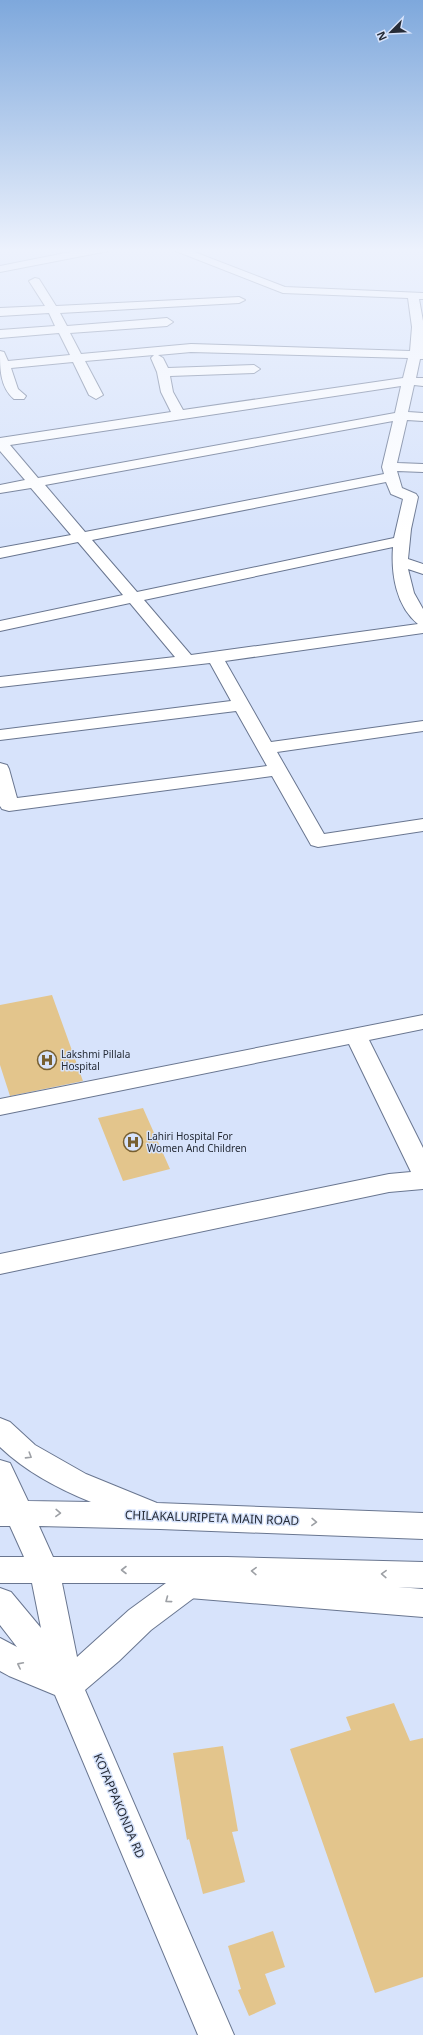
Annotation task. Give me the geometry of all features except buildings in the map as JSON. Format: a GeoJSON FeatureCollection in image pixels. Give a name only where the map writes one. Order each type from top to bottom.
{"type":"FeatureCollection","features":[{"type":"Feature","properties":{"kind":"street"},"geometry":{"type":"LineString","coordinates":[[69,343],[96,395]]}},
{"type":"Feature","properties":{"kind":"street"},"geometry":{"type":"LineString","coordinates":[[419,343],[419,355],[416,382],[391,472],[396,491],[417,499],[400,541],[400,576],[404,591],[423,620]]}},
{"type":"Feature","properties":{"kind":"street"},"geometry":{"type":"LineString","coordinates":[[0,398],[19,396],[12,391],[1,361],[77,358],[191,348],[419,355]]}},
{"type":"Feature","properties":{"kind":"street"},"geometry":{"type":"LineString","coordinates":[[154,351],[163,372],[167,392],[179,414]]}},
{"type":"Feature","properties":{"kind":"street"},"geometry":{"type":"LineString","coordinates":[[163,372],[254,369]]}},
{"type":"Feature","properties":{"kind":"street"},"geometry":{"type":"LineString","coordinates":[[0,443],[179,414],[416,382]]}},
{"type":"Feature","properties":{"kind":"street"},"geometry":{"type":"LineString","coordinates":[[0,489],[36,482],[403,425],[423,417]]}},
{"type":"Feature","properties":{"kind":"street"},"geometry":{"type":"LineString","coordinates":[[0,443],[36,482],[186,659]]}},
{"type":"Feature","properties":{"kind":"street"},"geometry":{"type":"LineString","coordinates":[[0,553],[391,472],[423,468]]}},
{"type":"Feature","properties":{"kind":"street"},"geometry":{"type":"LineString","coordinates":[[0,626],[135,599],[400,541]]}},
{"type":"Feature","properties":{"kind":"street"},"geometry":{"type":"LineString","coordinates":[[400,562],[423,569]]}},
{"type":"Feature","properties":{"kind":"street"},"geometry":{"type":"LineString","coordinates":[[0,682],[186,659],[215,657],[423,628]]}},
{"type":"Feature","properties":{"kind":"street"},"geometry":{"type":"LineString","coordinates":[[215,657],[318,842],[423,825]]}},
{"type":"Feature","properties":{"kind":"street"},"geometry":{"type":"LineString","coordinates":[[0,735],[242,704]]}},
{"type":"Feature","properties":{"kind":"street"},"geometry":{"type":"LineString","coordinates":[[266,748],[423,726]]}},
{"type":"Feature","properties":{"kind":"street"},"geometry":{"type":"LineString","coordinates":[[0,769],[10,804],[278,770]]}},
{"type":"Feature","properties":{"kind":"street"},"geometry":{"type":"LineString","coordinates":[[0,1107],[423,1022]]}},
{"type":"Feature","properties":{"kind":"street"},"geometry":{"type":"LineString","coordinates":[[356,1036],[423,1172]]}},
{"type":"Feature","properties":{"kind":"street"},"geometry":{"type":"LineString","coordinates":[[0,1264],[389,1183],[423,1180]]}},
{"type":"Feature","properties":{"kind":"street"},"geometry":{"type":"LineString","coordinates":[[0,1430],[25,1453],[76,1482],[160,1516]]}},
{"type":"Feature","properties":{"kind":"street","name":"KOTAPPAKONDA RD"},"geometry":{"type":"LineString","coordinates":[[0,1472],[10,1512],[45,1571],[67,1685],[216,2035]]}},
{"type":"Feature","properties":{"kind":"street","name":"CHILAKALURIPETA MAIN ROAD"},"geometry":{"type":"LineString","coordinates":[[10,1512],[423,1526]]}},
{"type":"Feature","properties":{"kind":"street"},"geometry":{"type":"LineString","coordinates":[[0,1570],[228,1570],[423,1575]]}},
{"type":"Feature","properties":{"kind":"street"},"geometry":{"type":"LineString","coordinates":[[67,1685],[108,1651],[140,1620],[189,1584],[228,1570]]}},
{"type":"Feature","properties":{"kind":"street"},"geometry":{"type":"LineString","coordinates":[[189,1584],[423,1603]]}},
{"type":"Feature","properties":{"kind":"street"},"geometry":{"type":"LineString","coordinates":[[0,1602],[67,1685]]}},
{"type":"Feature","properties":{"kind":"street"},"geometry":{"type":"LineString","coordinates":[[0,1653],[20,1666],[67,1685]]}},
{"type":"Feature","properties":{"kind":"place","name":"Lakshmi Pillala Hospital"},"geometry":{"type":"Point","coordinates":[47,1060]}},
{"type":"Feature","properties":{"kind":"place","name":"Lahiri Hospital For Women And Children"},"geometry":{"type":"Point","coordinates":[133,1142]}}]}
